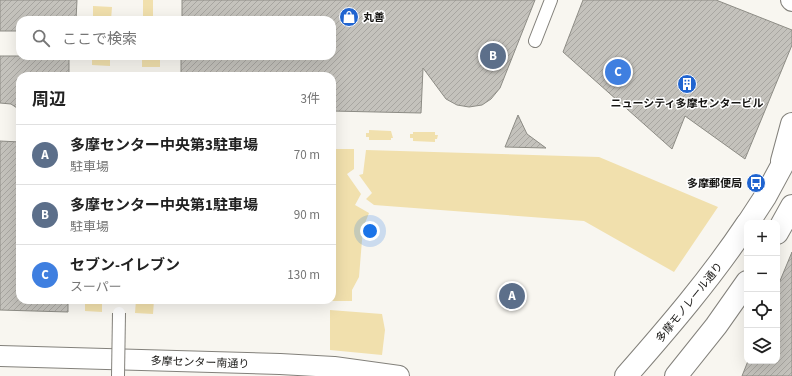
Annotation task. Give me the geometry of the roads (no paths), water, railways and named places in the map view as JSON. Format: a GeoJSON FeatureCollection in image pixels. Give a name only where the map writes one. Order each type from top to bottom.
{"type":"FeatureCollection","features":[{"type":"Feature","properties":{"kind":"main road"},"geometry":{"type":"LineString","coordinates":[[780,170],[792,124]]}},
{"type":"Feature","properties":{"kind":"main road","name":"多摩モノレール通り"},"geometry":{"type":"LineString","coordinates":[[749,220],[780,170],[792,147]]}},
{"type":"Feature","properties":{"kind":"main road"},"geometry":{"type":"LineString","coordinates":[[780,228],[792,206]]}},
{"type":"Feature","properties":{"kind":"main road","name":"多摩モノレール通り"},"geometry":{"type":"LineString","coordinates":[[626,376],[687,306],[725,257],[744,228]]}},
{"type":"Feature","properties":{"kind":"main road"},"geometry":{"type":"LineString","coordinates":[[676,376],[716,326],[744,286]]}},
{"type":"Feature","properties":{"kind":"street"},"geometry":{"type":"LineString","coordinates":[[535,41],[551,0]]}},
{"type":"Feature","properties":{"kind":"street"},"geometry":{"type":"LineString","coordinates":[[118,376],[119,313]]}},
{"type":"Feature","properties":{"kind":"street","name":"多摩センター南通り"},"geometry":{"type":"LineString","coordinates":[[0,356],[295,365],[334,367],[399,376]]}},
{"type":"Feature","properties":{"kind":"place","name":"丸善"},"geometry":{"type":"Point","coordinates":[349,17]}},
{"type":"Feature","properties":{"kind":"place","name":"多摩センター中央第1駐車場"},"geometry":{"type":"Point","coordinates":[493,56]}},
{"type":"Feature","properties":{"kind":"place","name":"セブン-イレブン"},"geometry":{"type":"Point","coordinates":[618,72]}},
{"type":"Feature","properties":{"kind":"place","name":"ニューシティ多摩センタービル"},"geometry":{"type":"Point","coordinates":[687,84]}},
{"type":"Feature","properties":{"kind":"place","name":"多摩郵便局"},"geometry":{"type":"Point","coordinates":[756,183]}},
{"type":"Feature","properties":{"kind":"place","name":"多摩センター中央第3駐車場"},"geometry":{"type":"Point","coordinates":[512,296]}}]}
